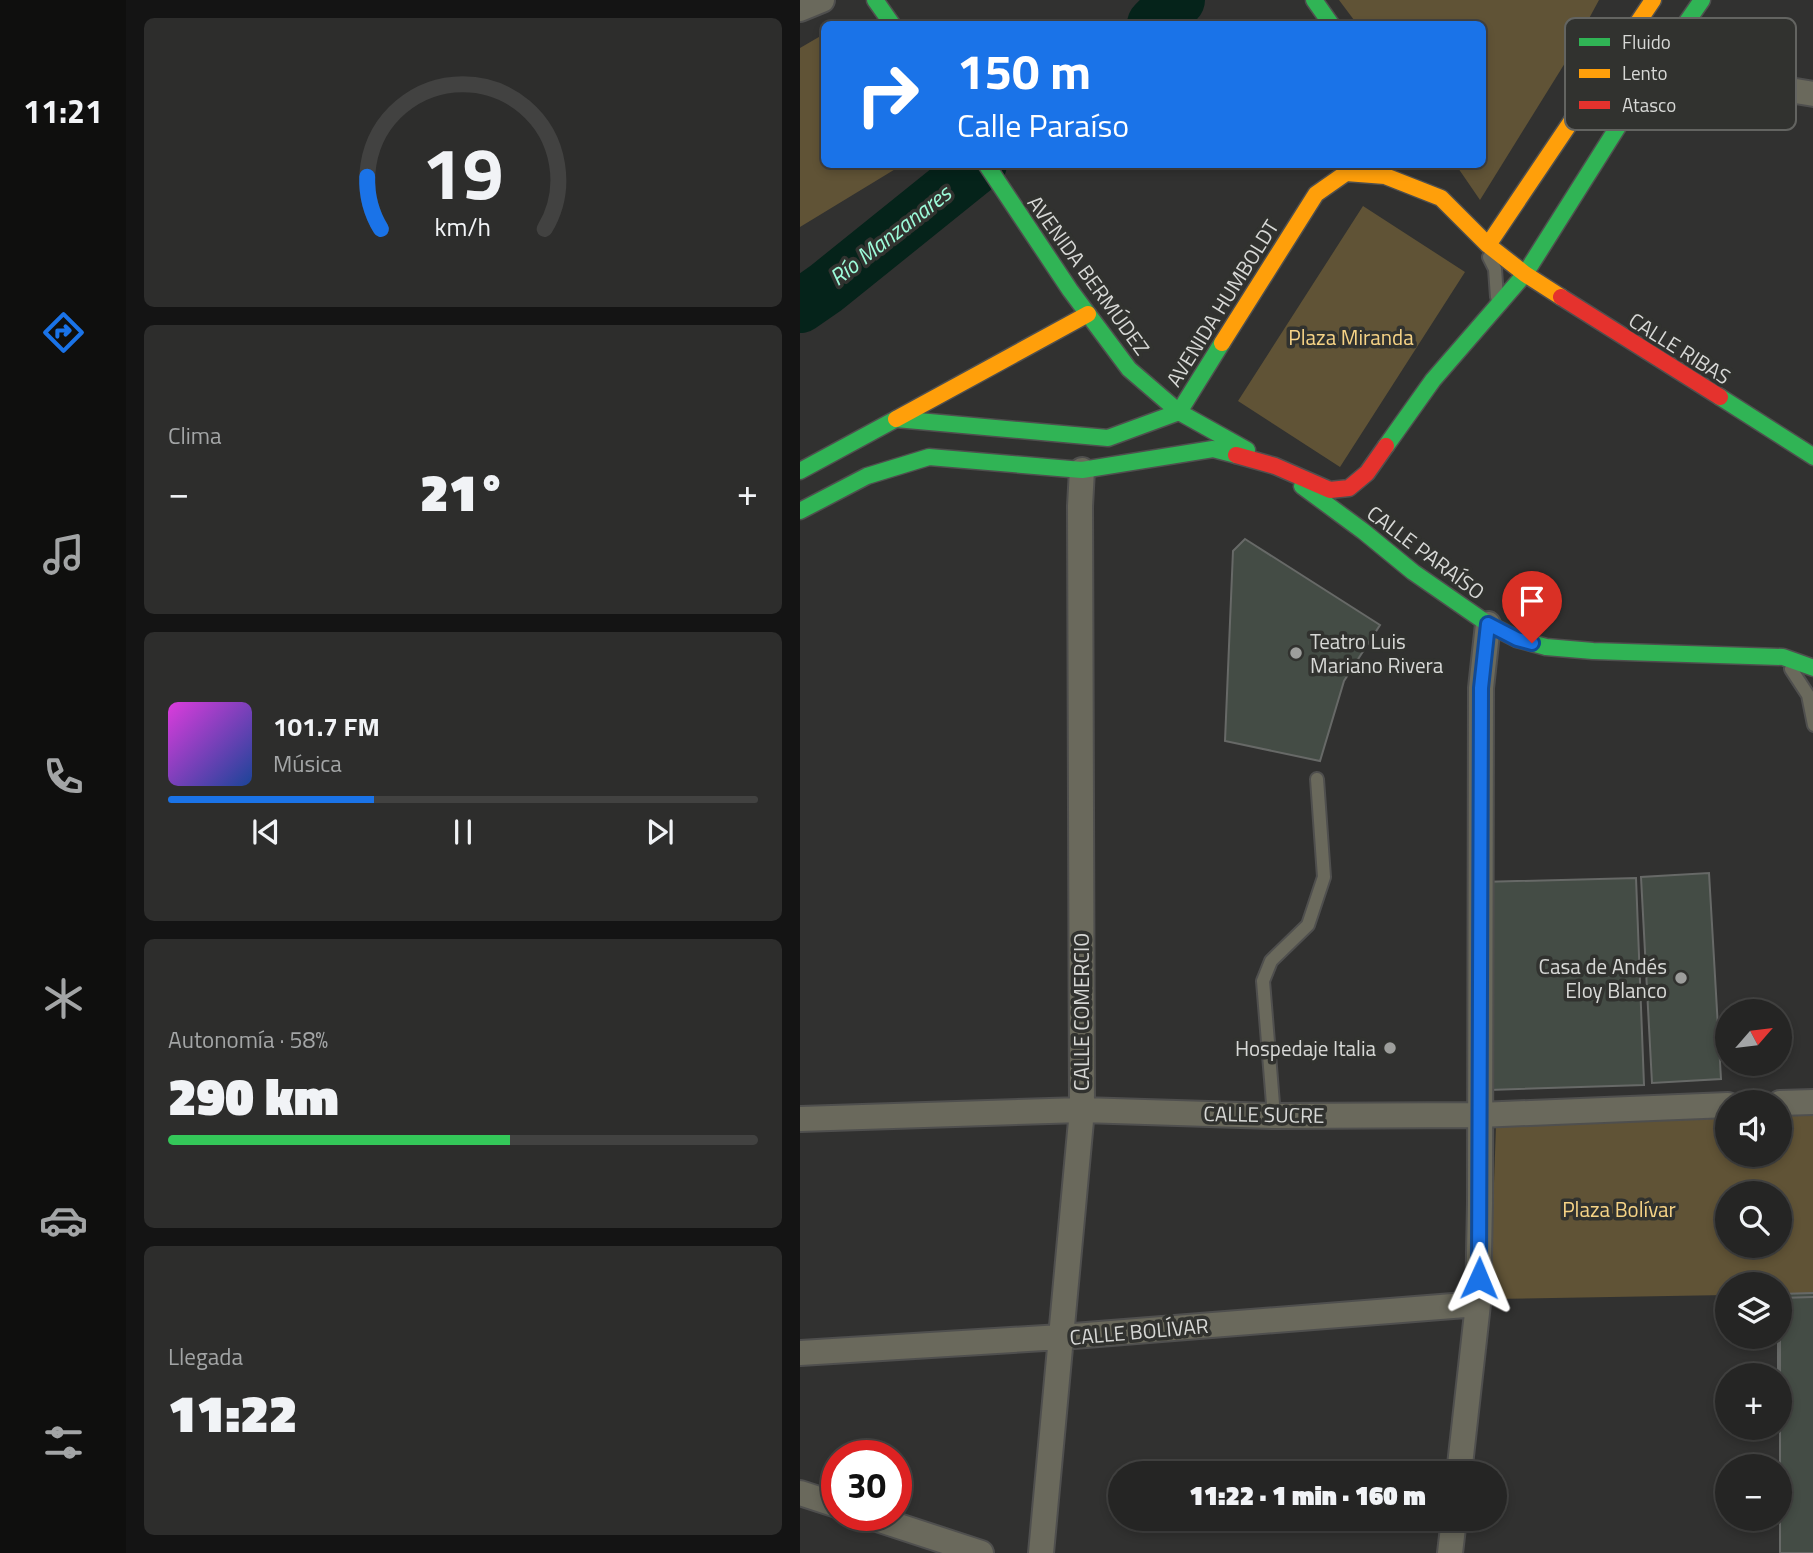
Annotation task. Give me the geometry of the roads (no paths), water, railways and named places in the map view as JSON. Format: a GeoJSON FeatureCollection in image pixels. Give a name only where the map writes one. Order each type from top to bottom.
{"type":"FeatureCollection","features":[{"type":"Feature","properties":{"kind":"main road"},"geometry":{"type":"LineString","coordinates":[[875,0],[890,21]]}},
{"type":"Feature","properties":{"kind":"main road"},"geometry":{"type":"LineString","coordinates":[[1314,0],[1329,21]]}},
{"type":"Feature","properties":{"kind":"main road"},"geometry":{"type":"LineString","coordinates":[[1641,18],[1653,0]]}},
{"type":"Feature","properties":{"kind":"main road"},"geometry":{"type":"LineString","coordinates":[[1690,18],[1702,0]]}},
{"type":"Feature","properties":{"kind":"main road"},"geometry":{"type":"LineString","coordinates":[[1488,245],[1566,130]]}},
{"type":"Feature","properties":{"kind":"main road"},"geometry":{"type":"LineString","coordinates":[[800,511],[867,476],[929,457],[1082,470],[1213,449],[1275,466],[1330,491],[1349,488],[1366,473],[1433,380],[1525,274],[1616,130]]}},
{"type":"Feature","properties":{"kind":"main road","name":"AVENIDA BERMÚDEZ"},"geometry":{"type":"LineString","coordinates":[[989,168],[1070,290],[1130,369],[1179,412],[1275,466]]}},
{"type":"Feature","properties":{"kind":"main road","name":"AVENIDA HUMBOLDT"},"geometry":{"type":"LineString","coordinates":[[896,419],[1109,438],[1179,412],[1316,194],[1346,173],[1385,176],[1441,198],[1488,245],[1525,274]]}},
{"type":"Feature","properties":{"kind":"main road"},"geometry":{"type":"LineString","coordinates":[[1428,176],[1441,198]]}},
{"type":"Feature","properties":{"kind":"main road","name":"CALLE RIBAS"},"geometry":{"type":"LineString","coordinates":[[1525,274],[1813,457]]}},
{"type":"Feature","properties":{"kind":"main road"},"geometry":{"type":"LineString","coordinates":[[800,471],[1088,314]]}},
{"type":"Feature","properties":{"kind":"main road","name":"CALLE PARAÍSO"},"geometry":{"type":"LineString","coordinates":[[1275,466],[1413,572],[1488,624],[1517,639],[1546,647],[1783,657],[1813,668]]}},
{"type":"Feature","properties":{"kind":"street"},"geometry":{"type":"LineString","coordinates":[[800,9],[822,0]]}},
{"type":"Feature","properties":{"kind":"street","name":"CALLE COMERCIO"},"geometry":{"type":"LineString","coordinates":[[1041,1553],[1082,1110],[1082,470]]}},
{"type":"Feature","properties":{"kind":"street"},"geometry":{"type":"LineString","coordinates":[[1460,1461],[1478,1304],[1481,688],[1488,624]]}},
{"type":"Feature","properties":{"kind":"street"},"geometry":{"type":"LineString","coordinates":[[1792,1103],[1813,1102]]}},
{"type":"Feature","properties":{"kind":"street","name":"CALLE SUCRE"},"geometry":{"type":"LineString","coordinates":[[800,1119],[1082,1110],[1274,1116],[1480,1115],[1715,1106]]}},
{"type":"Feature","properties":{"kind":"street","name":"CALLE BOLÍVAR"},"geometry":{"type":"LineString","coordinates":[[800,1353],[1061,1337],[1478,1304]]}},
{"type":"Feature","properties":{"kind":"street"},"geometry":{"type":"LineString","coordinates":[[800,1493],[821,1500]]}},
{"type":"Feature","properties":{"kind":"street"},"geometry":{"type":"LineString","coordinates":[[912,1530],[981,1553]]}},
{"type":"Feature","properties":{"kind":"street"},"geometry":{"type":"LineString","coordinates":[[1450,1553],[1453,1531]]}},
{"type":"Feature","properties":{"kind":"lane"},"geometry":{"type":"LineString","coordinates":[[1471,228],[1495,269],[1497,300],[1488,317]]}},
{"type":"Feature","properties":{"kind":"lane"},"geometry":{"type":"LineString","coordinates":[[1783,657],[1808,695],[1813,725]]}},
{"type":"Feature","properties":{"kind":"lane"},"geometry":{"type":"LineString","coordinates":[[1274,1116],[1263,981],[1271,961],[1308,925],[1324,877],[1317,779]]}},
{"type":"Feature","properties":{"kind":"waterway","name":"Río Manzanares"},"geometry":{"type":"LineString","coordinates":[[1157,21],[1178,0]]}},
{"type":"Feature","properties":{"kind":"waterway","name":"Río Manzanares"},"geometry":{"type":"LineString","coordinates":[[800,306],[975,168]]}},
{"type":"Feature","properties":{"kind":"place","name":"Teatro Luis Mariano Rivera"},"geometry":{"type":"Point","coordinates":[1296,653]}},
{"type":"Feature","properties":{"kind":"place","name":"Casa de Andés Eloy Blanco"},"geometry":{"type":"Point","coordinates":[1681,978]}},
{"type":"Feature","properties":{"kind":"place","name":"Hospedaje Italia"},"geometry":{"type":"Point","coordinates":[1390,1048]}},
{"type":"Feature","properties":{"kind":"park label","name":"Plaza Miranda"},"geometry":{"type":"Point","coordinates":[1351,337]}},
{"type":"Feature","properties":{"kind":"park label","name":"Plaza Bolívar"},"geometry":{"type":"Point","coordinates":[1619,1209]}}]}
